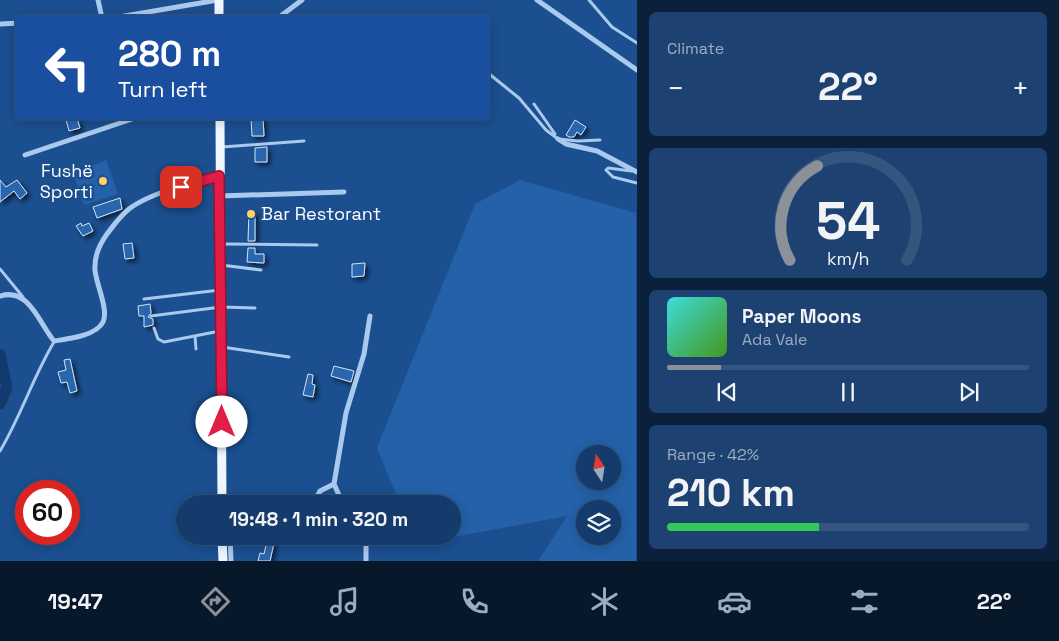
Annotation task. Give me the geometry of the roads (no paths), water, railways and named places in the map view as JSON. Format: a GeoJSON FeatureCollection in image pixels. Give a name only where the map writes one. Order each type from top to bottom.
{"type":"FeatureCollection","features":[{"type":"Feature","properties":{"kind":"main road"},"geometry":{"type":"LineString","coordinates":[[218,0],[219,15]]}},
{"type":"Feature","properties":{"kind":"main road"},"geometry":{"type":"LineString","coordinates":[[220,120],[222,495]]}},
{"type":"Feature","properties":{"kind":"main road"},"geometry":{"type":"LineString","coordinates":[[222,545],[222,561]]}},
{"type":"Feature","properties":{"kind":"street"},"geometry":{"type":"LineString","coordinates":[[98,0],[101,15]]}},
{"type":"Feature","properties":{"kind":"street"},"geometry":{"type":"LineString","coordinates":[[130,15],[218,0]]}},
{"type":"Feature","properties":{"kind":"street"},"geometry":{"type":"LineString","coordinates":[[282,15],[302,0]]}},
{"type":"Feature","properties":{"kind":"street"},"geometry":{"type":"LineString","coordinates":[[537,0],[636,70]]}},
{"type":"Feature","properties":{"kind":"street"},"geometry":{"type":"LineString","coordinates":[[2,24],[15,23]]}},
{"type":"Feature","properties":{"kind":"street"},"geometry":{"type":"LineString","coordinates":[[25,154],[129,120]]}},
{"type":"Feature","properties":{"kind":"street"},"geometry":{"type":"LineString","coordinates":[[558,139],[566,144],[597,151],[634,172]]}},
{"type":"Feature","properties":{"kind":"street"},"geometry":{"type":"LineString","coordinates":[[0,296],[10,294],[23,297],[54,341],[86,334],[99,327],[103,322],[105,313],[95,271],[95,257],[100,245],[124,213],[152,198],[219,176]]}},
{"type":"Feature","properties":{"kind":"street"},"geometry":{"type":"LineString","coordinates":[[220,196],[344,192]]}},
{"type":"Feature","properties":{"kind":"street"},"geometry":{"type":"LineString","coordinates":[[339,495],[334,484],[346,413],[364,354],[370,316]]}},
{"type":"Feature","properties":{"kind":"street"},"geometry":{"type":"LineString","coordinates":[[318,495],[320,491],[334,484]]}},
{"type":"Feature","properties":{"kind":"street"},"geometry":{"type":"LineString","coordinates":[[230,545],[231,561]]}},
{"type":"Feature","properties":{"kind":"street"},"geometry":{"type":"LineString","coordinates":[[366,545],[366,561]]}},
{"type":"Feature","properties":{"kind":"lane"},"geometry":{"type":"LineString","coordinates":[[589,0],[612,27],[636,43]]}},
{"type":"Feature","properties":{"kind":"lane"},"geometry":{"type":"LineString","coordinates":[[490,75],[519,98],[546,130],[558,139],[584,142],[600,140]]}},
{"type":"Feature","properties":{"kind":"lane"},"geometry":{"type":"LineString","coordinates":[[534,104],[558,139]]}},
{"type":"Feature","properties":{"kind":"lane"},"geometry":{"type":"LineString","coordinates":[[220,147],[304,140]]}},
{"type":"Feature","properties":{"kind":"lane"},"geometry":{"type":"LineString","coordinates":[[634,172],[608,168],[606,170],[612,176],[636,184]]}},
{"type":"Feature","properties":{"kind":"lane"},"geometry":{"type":"LineString","coordinates":[[220,244],[317,245]]}},
{"type":"Feature","properties":{"kind":"lane"},"geometry":{"type":"LineString","coordinates":[[220,265],[261,270]]}},
{"type":"Feature","properties":{"kind":"lane"},"geometry":{"type":"LineString","coordinates":[[0,269],[23,297]]}},
{"type":"Feature","properties":{"kind":"lane"},"geometry":{"type":"LineString","coordinates":[[144,299],[220,290]]}},
{"type":"Feature","properties":{"kind":"lane"},"geometry":{"type":"LineString","coordinates":[[151,316],[221,307],[254,308]]}},
{"type":"Feature","properties":{"kind":"lane"},"geometry":{"type":"LineString","coordinates":[[154,328],[160,342],[221,331]]}},
{"type":"Feature","properties":{"kind":"lane"},"geometry":{"type":"LineString","coordinates":[[196,336],[196,349]]}},
{"type":"Feature","properties":{"kind":"lane"},"geometry":{"type":"LineString","coordinates":[[0,451],[20,415],[36,375],[54,341]]}},
{"type":"Feature","properties":{"kind":"lane"},"geometry":{"type":"LineString","coordinates":[[221,347],[288,357]]}},
{"type":"Feature","properties":{"kind":"waterway"},"geometry":{"type":"LineString","coordinates":[[0,354],[7,388],[0,404]]}},
{"type":"Feature","properties":{"kind":"place","name":"Fushë Sporti"},"geometry":{"type":"Point","coordinates":[103,181]}},
{"type":"Feature","properties":{"kind":"place","name":"Bar Restorant"},"geometry":{"type":"Point","coordinates":[251,214]}}]}
